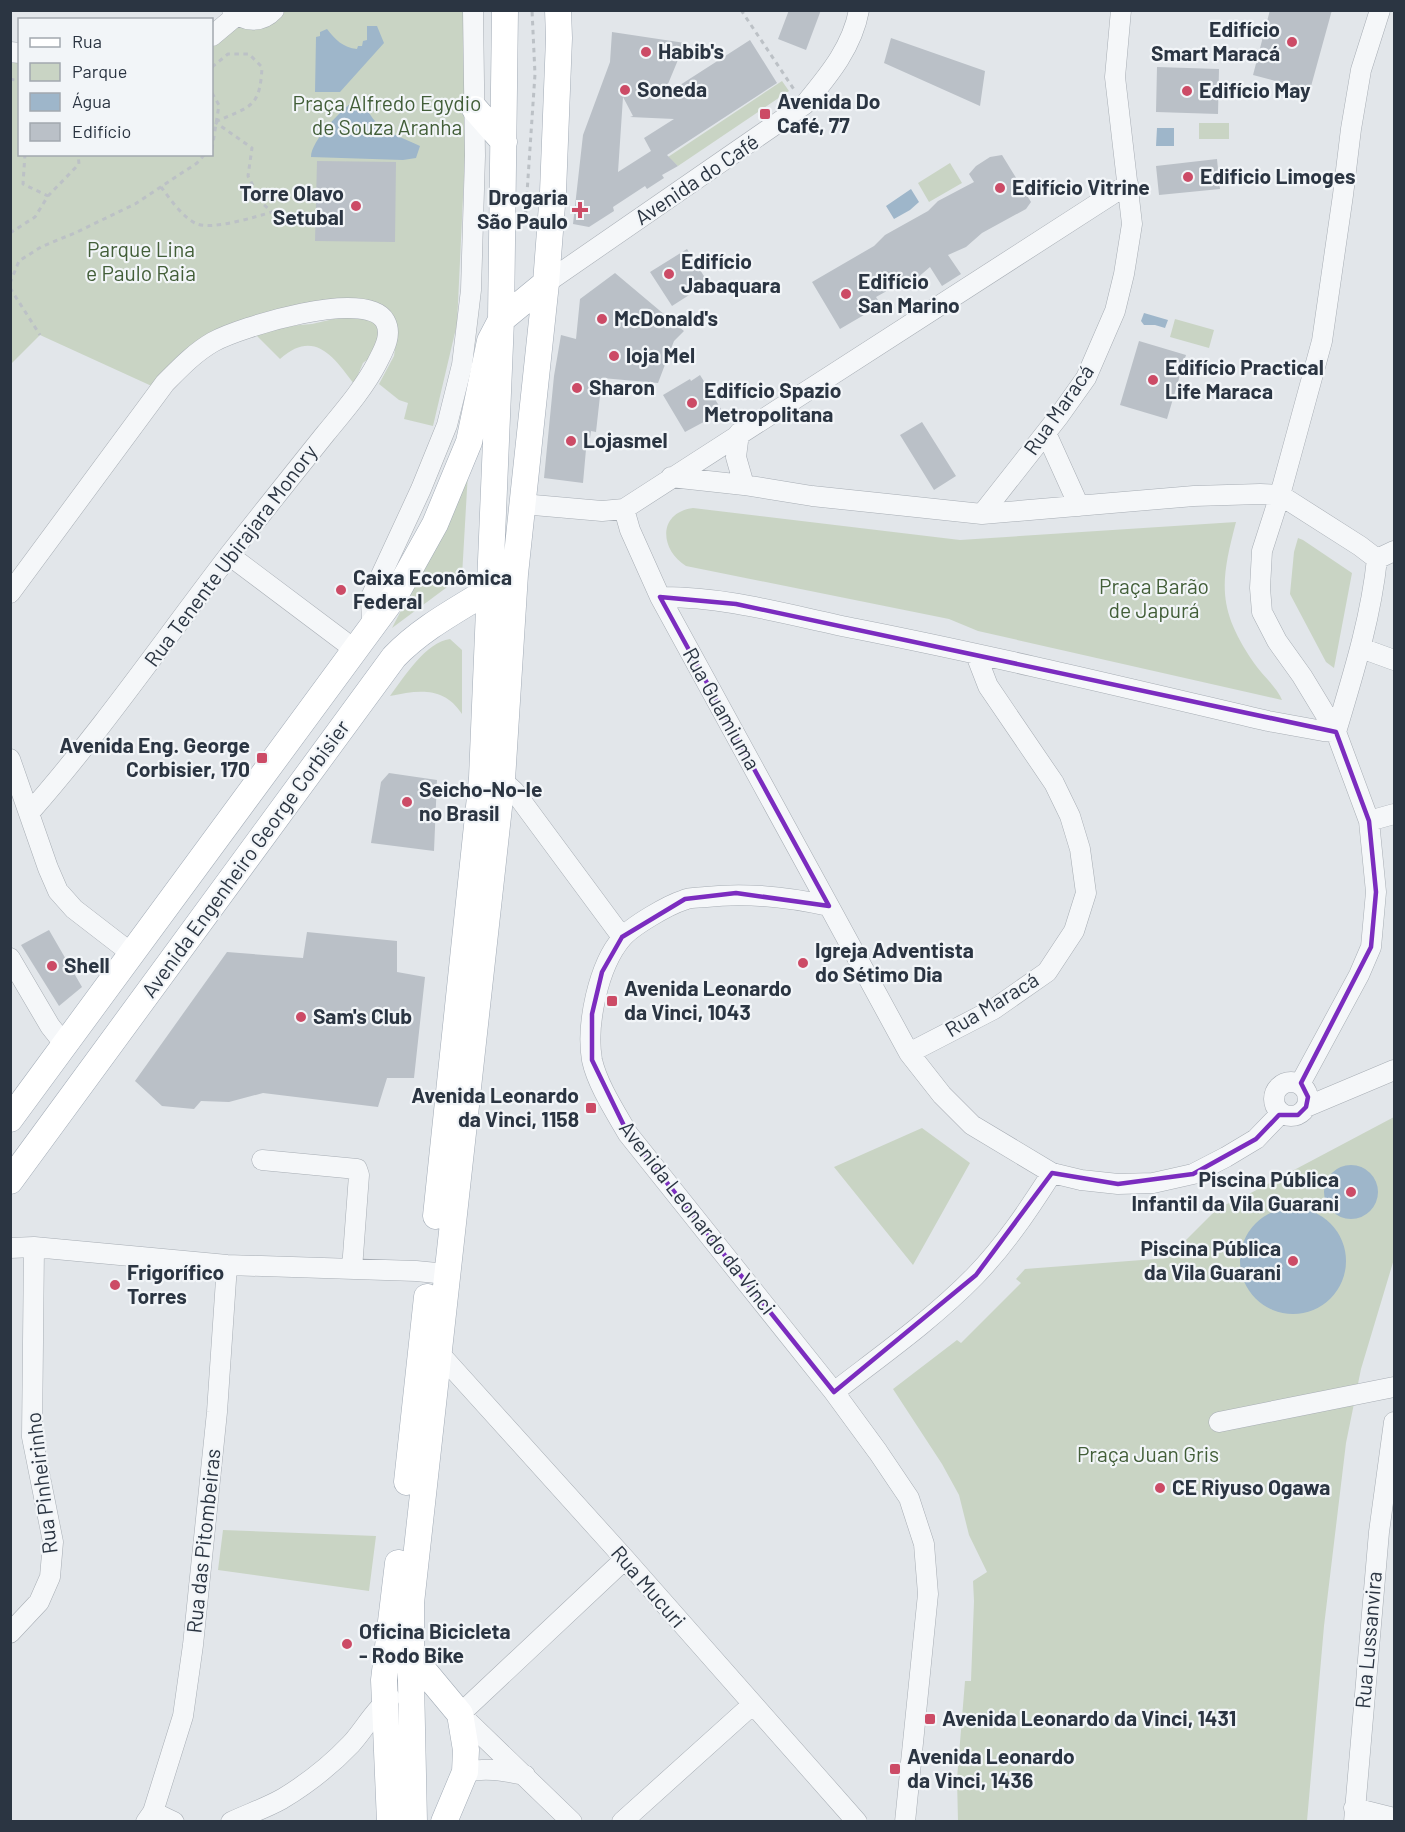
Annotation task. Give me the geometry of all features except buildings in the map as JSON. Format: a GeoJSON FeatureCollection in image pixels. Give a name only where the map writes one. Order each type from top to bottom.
{"type":"FeatureCollection","features":[{"type":"Feature","properties":{"kind":"main road"},"geometry":{"type":"LineString","coordinates":[[492,779],[490,590],[501,320],[505,10]]}},
{"type":"Feature","properties":{"kind":"main road"},"geometry":{"type":"LineString","coordinates":[[390,1821],[384,1680],[438,1273],[546,283],[555,141],[558,10]]}},
{"type":"Feature","properties":{"kind":"main road"},"geometry":{"type":"LineString","coordinates":[[475,109],[504,142]]}},
{"type":"Feature","properties":{"kind":"main road","name":"Avenida do Café"},"geometry":{"type":"LineString","coordinates":[[501,320],[546,283]]}},
{"type":"Feature","properties":{"kind":"main road","name":"Avenida Engenheiro George Corbisier"},"geometry":{"type":"LineString","coordinates":[[10,1119],[396,594],[435,524],[469,442],[489,341],[501,320]]}},
{"type":"Feature","properties":{"kind":"main road","name":"Avenida Engenheiro George Corbisier"},"geometry":{"type":"LineString","coordinates":[[10,1180],[394,657],[412,639],[435,622],[515,574]]}},
{"type":"Feature","properties":{"kind":"main road"},"geometry":{"type":"LineString","coordinates":[[27,1159],[34,1133],[72,1080],[75,1064],[65,1045]]}},
{"type":"Feature","properties":{"kind":"main road"},"geometry":{"type":"LineString","coordinates":[[414,1811],[411,1604],[438,1353],[438,1273]]}},
{"type":"Feature","properties":{"kind":"main road"},"geometry":{"type":"LineString","coordinates":[[410,1654],[459,1714],[466,1750],[465,1772],[444,1821]]}},
{"type":"Feature","properties":{"kind":"main road"},"geometry":{"type":"LineString","coordinates":[[414,1811],[426,1800],[440,1796],[448,1790],[465,1772]]}},
{"type":"Feature","properties":{"kind":"main road"},"geometry":{"type":"LineString","coordinates":[[389,1773],[414,1811]]}},
{"type":"Feature","properties":{"kind":"street"},"geometry":{"type":"LineString","coordinates":[[213,35],[234,13],[254,20],[263,18],[274,10]]}},
{"type":"Feature","properties":{"kind":"street"},"geometry":{"type":"LineString","coordinates":[[372,625],[371,597],[421,489],[447,425],[462,364],[471,290],[475,109],[473,10]]}},
{"type":"Feature","properties":{"kind":"street","name":"Avenida do Café"},"geometry":{"type":"LineString","coordinates":[[546,283],[805,104],[837,66],[856,23],[859,10]]}},
{"type":"Feature","properties":{"kind":"street","name":"Rua Maracá"},"geometry":{"type":"LineString","coordinates":[[982,514],[1086,378],[1115,311],[1124,274],[1131,224],[1115,76],[1121,10]]}},
{"type":"Feature","properties":{"kind":"street"},"geometry":{"type":"LineString","coordinates":[[1300,1084],[1359,975],[1371,947],[1376,892],[1369,821],[1336,732],[1302,676],[1277,641],[1262,612],[1260,588],[1262,551],[1280,495],[1322,340],[1354,109],[1361,70],[1380,10]]}},
{"type":"Feature","properties":{"kind":"street"},"geometry":{"type":"LineString","coordinates":[[522,504],[602,511],[624,508],[1128,184]]}},
{"type":"Feature","properties":{"kind":"street","name":"Rua Tenente Ubirajara Monory"},"geometry":{"type":"LineString","coordinates":[[10,592],[165,383],[189,358],[214,341],[248,328],[291,316],[329,309],[351,308],[370,309],[385,320],[388,340],[376,366],[354,397],[229,555],[134,684],[30,812]]}},
{"type":"Feature","properties":{"kind":"street"},"geometry":{"type":"LineString","coordinates":[[739,433],[736,457],[744,485]]}},
{"type":"Feature","properties":{"kind":"street"},"geometry":{"type":"LineString","coordinates":[[1046,433],[1079,506]]}},
{"type":"Feature","properties":{"kind":"street"},"geometry":{"type":"LineString","coordinates":[[671,477],[744,485],[812,496],[982,514],[1194,496],[1280,495],[1360,546],[1386,555],[1374,585],[1361,648],[1336,732]]}},
{"type":"Feature","properties":{"kind":"street","name":"Rua Guamiuma"},"geometry":{"type":"LineString","coordinates":[[624,508],[630,530],[660,597],[829,906]]}},
{"type":"Feature","properties":{"kind":"street"},"geometry":{"type":"LineString","coordinates":[[229,555],[354,649]]}},
{"type":"Feature","properties":{"kind":"street"},"geometry":{"type":"LineString","coordinates":[[660,597],[692,597],[729,603],[976,655],[1268,721],[1336,732]]}},
{"type":"Feature","properties":{"kind":"street"},"geometry":{"type":"LineString","coordinates":[[1361,648],[1395,660]]}},
{"type":"Feature","properties":{"kind":"street","name":"Rua Maracá"},"geometry":{"type":"LineString","coordinates":[[909,1053],[994,1009],[1047,972],[1074,931],[1086,893],[1080,849],[1070,816],[1058,791],[988,686],[976,655]]}},
{"type":"Feature","properties":{"kind":"street"},"geometry":{"type":"LineString","coordinates":[[10,759],[58,891],[74,909],[131,953]]}},
{"type":"Feature","properties":{"kind":"street"},"geometry":{"type":"LineString","coordinates":[[492,779],[514,791],[622,937]]}},
{"type":"Feature","properties":{"kind":"street"},"geometry":{"type":"LineString","coordinates":[[1369,821],[1395,814]]}},
{"type":"Feature","properties":{"kind":"street","name":"Avenida Leonardo da Vinci"},"geometry":{"type":"LineString","coordinates":[[829,906],[789,897],[735,893],[685,899],[654,914],[622,937],[602,972],[592,1014],[592,1060],[608,1099],[628,1134],[834,1392],[909,1498],[924,1544],[928,1594],[905,1821]]}},
{"type":"Feature","properties":{"kind":"street"},"geometry":{"type":"LineString","coordinates":[[829,906],[909,1053],[942,1095],[972,1125],[1052,1173],[1081,1180],[1118,1184],[1153,1183],[1193,1174],[1256,1138],[1281,1113]]}},
{"type":"Feature","properties":{"kind":"street"},"geometry":{"type":"LineString","coordinates":[[10,958],[50,1026],[65,1045]]}},
{"type":"Feature","properties":{"kind":"street"},"geometry":{"type":"LineString","coordinates":[[1306,1107],[1307,1092],[1300,1084],[1289,1082],[1279,1087],[1274,1104],[1286,1116],[1298,1115],[1306,1107],[1395,1070]]}},
{"type":"Feature","properties":{"kind":"street"},"geometry":{"type":"LineString","coordinates":[[262,1160],[357,1169],[359,1175],[352,1269]]}},
{"type":"Feature","properties":{"kind":"street"},"geometry":{"type":"LineString","coordinates":[[834,1392],[944,1305],[976,1275],[1029,1209],[1052,1173]]}},
{"type":"Feature","properties":{"kind":"street"},"geometry":{"type":"LineString","coordinates":[[10,1233],[34,1247]]}},
{"type":"Feature","properties":{"kind":"street"},"geometry":{"type":"LineString","coordinates":[[10,1248],[34,1247],[227,1265],[438,1273]]}},
{"type":"Feature","properties":{"kind":"street","name":"Rua Pinheirinho"},"geometry":{"type":"LineString","coordinates":[[10,1633],[39,1602],[50,1577],[54,1542],[32,1437],[34,1247]]}},
{"type":"Feature","properties":{"kind":"street","name":"Rua das Pitombeiras"},"geometry":{"type":"LineString","coordinates":[[174,1821],[150,1817],[183,1716],[193,1645],[217,1413],[227,1265]]}},
{"type":"Feature","properties":{"kind":"street","name":"Rua Mucuri"},"geometry":{"type":"LineString","coordinates":[[438,1353],[625,1559],[857,1821]]}},
{"type":"Feature","properties":{"kind":"street"},"geometry":{"type":"LineString","coordinates":[[1219,1422],[1395,1387]]}},
{"type":"Feature","properties":{"kind":"street","name":"Rua Lussanvira"},"geometry":{"type":"LineString","coordinates":[[1354,1815],[1379,1532],[1395,1422]]}},
{"type":"Feature","properties":{"kind":"street"},"geometry":{"type":"LineString","coordinates":[[459,1714],[625,1559]]}},
{"type":"Feature","properties":{"kind":"street"},"geometry":{"type":"LineString","coordinates":[[231,1821],[281,1800],[317,1775],[351,1744],[384,1703],[395,1694],[411,1691],[430,1694],[459,1714],[572,1821]]}},
{"type":"Feature","properties":{"kind":"street"},"geometry":{"type":"LineString","coordinates":[[622,1821],[752,1705]]}},
{"type":"Feature","properties":{"kind":"street"},"geometry":{"type":"LineString","coordinates":[[465,1772],[495,1769],[525,1775]]}},
{"type":"Feature","properties":{"kind":"street"},"geometry":{"type":"LineString","coordinates":[[1354,1815],[1395,1818]]}},
{"type":"Feature","properties":{"kind":"path"},"geometry":{"type":"LineString","coordinates":[[525,223],[535,74],[532,10]]}},
{"type":"Feature","properties":{"kind":"path"},"geometry":{"type":"LineString","coordinates":[[741,10],[795,92]]}},
{"type":"Feature","properties":{"kind":"path"},"geometry":{"type":"LineString","coordinates":[[213,66],[228,54],[249,54],[262,67],[260,89],[253,105],[215,122]]}},
{"type":"Feature","properties":{"kind":"path"},"geometry":{"type":"LineString","coordinates":[[213,95],[219,105],[213,140]]}},
{"type":"Feature","properties":{"kind":"path"},"geometry":{"type":"LineString","coordinates":[[160,187],[181,212],[198,224],[225,224],[272,212],[262,203],[248,176],[252,148],[215,122]]}},
{"type":"Feature","properties":{"kind":"path"},"geometry":{"type":"LineString","coordinates":[[24,156],[23,184],[48,196]]}},
{"type":"Feature","properties":{"kind":"path"},"geometry":{"type":"LineString","coordinates":[[10,233],[35,217],[48,196],[79,164],[78,156]]}},
{"type":"Feature","properties":{"kind":"path"},"geometry":{"type":"LineString","coordinates":[[10,283],[19,261],[41,247],[135,204],[204,156]]}},
{"type":"Feature","properties":{"kind":"path"},"geometry":{"type":"LineString","coordinates":[[10,288],[40,335]]}},
{"type":"Feature","properties":{"kind":"highlighted area"},"geometry":{"type":"Polygon","coordinates":[[[660,597],[736,604],[1336,732],[1369,821],[1376,892],[1371,947],[1301,1083],[1308,1097],[1306,1107],[1298,1115],[1279,1115],[1256,1139],[1193,1174],[1118,1184],[1052,1173],[976,1275],[834,1392],[628,1134],[592,1060],[592,1014],[602,972],[622,937],[685,899],[736,893],[829,906],[660,597]]]}},
{"type":"Feature","properties":{"kind":"green space"},"geometry":{"type":"Polygon","coordinates":[[[277,10],[468,11],[467,113],[457,324],[433,426],[404,419],[408,403],[399,400],[379,384],[394,356],[397,335],[376,303],[233,327],[156,388],[40,335],[11,364],[11,56],[18,57],[18,156],[213,156],[213,39],[224,32],[277,10]]]}},
{"type":"Feature","properties":{"kind":"green space"},"geometry":{"type":"Polygon","coordinates":[[[782,81],[789,91],[678,166],[668,157],[782,81]]]}},
{"type":"Feature","properties":{"kind":"green space"},"geometry":{"type":"Polygon","coordinates":[[[1199,123],[1229,123],[1229,139],[1199,139],[1199,123]]]}},
{"type":"Feature","properties":{"kind":"green space"},"geometry":{"type":"Polygon","coordinates":[[[950,163],[962,183],[929,202],[918,183],[950,163]]]}},
{"type":"Feature","properties":{"kind":"green space"},"geometry":{"type":"Polygon","coordinates":[[[351,315],[373,320],[380,331],[373,355],[363,363],[354,384],[338,364],[322,350],[313,346],[303,346],[292,350],[280,359],[254,333],[277,327],[312,324],[351,315]]]}},
{"type":"Feature","properties":{"kind":"green space"},"geometry":{"type":"Polygon","coordinates":[[[1175,319],[1214,330],[1209,348],[1170,337],[1175,319]]]}},
{"type":"Feature","properties":{"kind":"green space"},"geometry":{"type":"Polygon","coordinates":[[[468,472],[462,576],[392,628],[443,529],[468,472]]]}},
{"type":"Feature","properties":{"kind":"green space","name":"Praça Barão de Japurá"},"geometry":{"type":"Polygon","coordinates":[[[693,508],[960,540],[1236,522],[1225,579],[1228,611],[1242,644],[1282,700],[978,631],[949,619],[686,566],[671,551],[666,533],[673,517],[681,511],[693,508]]]}},
{"type":"Feature","properties":{"kind":"green space"},"geometry":{"type":"Polygon","coordinates":[[[1298,538],[1352,573],[1334,668],[1326,662],[1290,594],[1294,552],[1298,538]]]}},
{"type":"Feature","properties":{"kind":"green space"},"geometry":{"type":"Polygon","coordinates":[[[450,639],[462,650],[462,714],[455,705],[439,694],[411,692],[390,696],[424,653],[432,646],[450,639]]]}},
{"type":"Feature","properties":{"kind":"green space","name":"Praça Juan Gris"},"geometry":{"type":"Polygon","coordinates":[[[1394,1117],[1394,1259],[1361,1369],[1346,1443],[1324,1626],[1307,1821],[958,1821],[957,1779],[965,1681],[971,1681],[973,1581],[987,1572],[969,1535],[959,1495],[942,1464],[893,1389],[957,1340],[961,1343],[1021,1283],[1016,1279],[1025,1269],[1168,1258],[1218,1208],[1394,1117]]]}},
{"type":"Feature","properties":{"kind":"green space"},"geometry":{"type":"Polygon","coordinates":[[[922,1128],[970,1163],[913,1265],[834,1167],[922,1128]]]}},
{"type":"Feature","properties":{"kind":"green space"},"geometry":{"type":"Polygon","coordinates":[[[223,1530],[376,1536],[369,1591],[218,1570],[223,1530]]]}},
{"type":"Feature","properties":{"kind":"water"},"geometry":{"type":"Polygon","coordinates":[[[367,26],[377,26],[384,43],[340,92],[315,92],[316,37],[327,29],[343,45],[357,49],[358,46],[362,46],[363,41],[367,40],[367,26]]]}},
{"type":"Feature","properties":{"kind":"water"},"geometry":{"type":"Polygon","coordinates":[[[354,101],[362,104],[381,127],[420,146],[416,158],[403,160],[311,157],[312,150],[321,135],[354,101]]]}},
{"type":"Feature","properties":{"kind":"water"},"geometry":{"type":"Polygon","coordinates":[[[1157,128],[1174,128],[1174,146],[1156,146],[1157,128]]]}},
{"type":"Feature","properties":{"kind":"water"},"geometry":{"type":"Polygon","coordinates":[[[911,189],[919,202],[894,219],[886,206],[911,189]]]}},
{"type":"Feature","properties":{"kind":"water"},"geometry":{"type":"Polygon","coordinates":[[[1144,313],[1168,320],[1165,328],[1144,325],[1141,321],[1144,313]]]}},
{"type":"Feature","properties":{"kind":"water","name":"Piscina Pública Infantil da Vila Guarani"},"geometry":{"type":"Polygon","coordinates":[[[1346,1165],[1356,1165],[1366,1169],[1374,1177],[1378,1192],[1374,1207],[1366,1215],[1356,1219],[1346,1219],[1336,1215],[1328,1207],[1324,1197],[1324,1187],[1328,1177],[1336,1169],[1346,1165]]]}},
{"type":"Feature","properties":{"kind":"water","name":"Piscina Pública da Vila Guarani"},"geometry":{"type":"Polygon","coordinates":[[[1293,1208],[1313,1212],[1330,1224],[1342,1241],[1346,1261],[1342,1281],[1330,1298],[1313,1310],[1293,1314],[1273,1310],[1256,1298],[1244,1281],[1240,1261],[1244,1241],[1256,1224],[1273,1212],[1293,1208]]]}},
{"type":"Feature","properties":{"kind":"place","name":"Edifício Smart Maracá"},"geometry":{"type":"Point","coordinates":[1292,42]}},
{"type":"Feature","properties":{"kind":"place","name":"Habib's"},"geometry":{"type":"Point","coordinates":[646,52]}},
{"type":"Feature","properties":{"kind":"place","name":"Soneda"},"geometry":{"type":"Point","coordinates":[625,90]}},
{"type":"Feature","properties":{"kind":"place","name":"Edifício May"},"geometry":{"type":"Point","coordinates":[1187,91]}},
{"type":"Feature","properties":{"kind":"place","name":"Avenida Do Café, 77"},"geometry":{"type":"Point","coordinates":[765,114]}},
{"type":"Feature","properties":{"kind":"place","name":"Edificio Limoges"},"geometry":{"type":"Point","coordinates":[1188,177]}},
{"type":"Feature","properties":{"kind":"place","name":"Edifício Vitrine"},"geometry":{"type":"Point","coordinates":[1000,188]}},
{"type":"Feature","properties":{"kind":"place","name":"Torre Olavo Setubal"},"geometry":{"type":"Point","coordinates":[356,206]}},
{"type":"Feature","properties":{"kind":"place","name":"Drogaria São Paulo"},"geometry":{"type":"Point","coordinates":[580,210]}},
{"type":"Feature","properties":{"kind":"place","name":"Edifício Jabaquara"},"geometry":{"type":"Point","coordinates":[669,274]}},
{"type":"Feature","properties":{"kind":"place","name":"Edifício San Marino"},"geometry":{"type":"Point","coordinates":[846,294]}},
{"type":"Feature","properties":{"kind":"place","name":"McDonald's"},"geometry":{"type":"Point","coordinates":[602,319]}},
{"type":"Feature","properties":{"kind":"place","name":"loja Mel"},"geometry":{"type":"Point","coordinates":[614,356]}},
{"type":"Feature","properties":{"kind":"place","name":"Edifício Practical Life Maraca"},"geometry":{"type":"Point","coordinates":[1153,380]}},
{"type":"Feature","properties":{"kind":"place","name":"Sharon"},"geometry":{"type":"Point","coordinates":[577,388]}},
{"type":"Feature","properties":{"kind":"place","name":"Edifício Spazio Metropolitana"},"geometry":{"type":"Point","coordinates":[692,403]}},
{"type":"Feature","properties":{"kind":"place","name":"Lojasmel"},"geometry":{"type":"Point","coordinates":[571,441]}},
{"type":"Feature","properties":{"kind":"place","name":"Caixa Econômica Federal"},"geometry":{"type":"Point","coordinates":[341,590]}},
{"type":"Feature","properties":{"kind":"place","name":"Avenida Eng. George Corbisier, 170"},"geometry":{"type":"Point","coordinates":[262,758]}},
{"type":"Feature","properties":{"kind":"place","name":"Seicho-No-Ie no Brasil"},"geometry":{"type":"Point","coordinates":[407,802]}},
{"type":"Feature","properties":{"kind":"place","name":"Igreja Adventista do Sétimo Dia"},"geometry":{"type":"Point","coordinates":[803,963]}},
{"type":"Feature","properties":{"kind":"place","name":"Shell"},"geometry":{"type":"Point","coordinates":[52,966]}},
{"type":"Feature","properties":{"kind":"place","name":"Avenida Leonardo da Vinci, 1043"},"geometry":{"type":"Point","coordinates":[612,1001]}},
{"type":"Feature","properties":{"kind":"place","name":"Sam's Club"},"geometry":{"type":"Point","coordinates":[301,1017]}},
{"type":"Feature","properties":{"kind":"place","name":"Avenida Leonardo da Vinci, 1158"},"geometry":{"type":"Point","coordinates":[591,1108]}},
{"type":"Feature","properties":{"kind":"place","name":"Piscina Pública Infantil da Vila Guarani"},"geometry":{"type":"Point","coordinates":[1351,1192]}},
{"type":"Feature","properties":{"kind":"place","name":"Piscina Pública da Vila Guarani"},"geometry":{"type":"Point","coordinates":[1293,1261]}},
{"type":"Feature","properties":{"kind":"place","name":"Frigorífico Torres"},"geometry":{"type":"Point","coordinates":[115,1285]}},
{"type":"Feature","properties":{"kind":"place","name":"CE Riyuso Ogawa"},"geometry":{"type":"Point","coordinates":[1160,1488]}},
{"type":"Feature","properties":{"kind":"place","name":"Oficina Bicicleta - Rodo Bike"},"geometry":{"type":"Point","coordinates":[347,1644]}},
{"type":"Feature","properties":{"kind":"place","name":"Avenida Leonardo da Vinci, 1431"},"geometry":{"type":"Point","coordinates":[930,1719]}},
{"type":"Feature","properties":{"kind":"place","name":"Avenida Leonardo da Vinci, 1436"},"geometry":{"type":"Point","coordinates":[895,1769]}},
{"type":"Feature","properties":{"kind":"park label","name":"Praça Alfredo Egydio de Souza Aranha"},"geometry":{"type":"Point","coordinates":[387,116]}},
{"type":"Feature","properties":{"kind":"park label","name":"Parque Lina e Paulo Raia"},"geometry":{"type":"Point","coordinates":[141,262]}}]}
